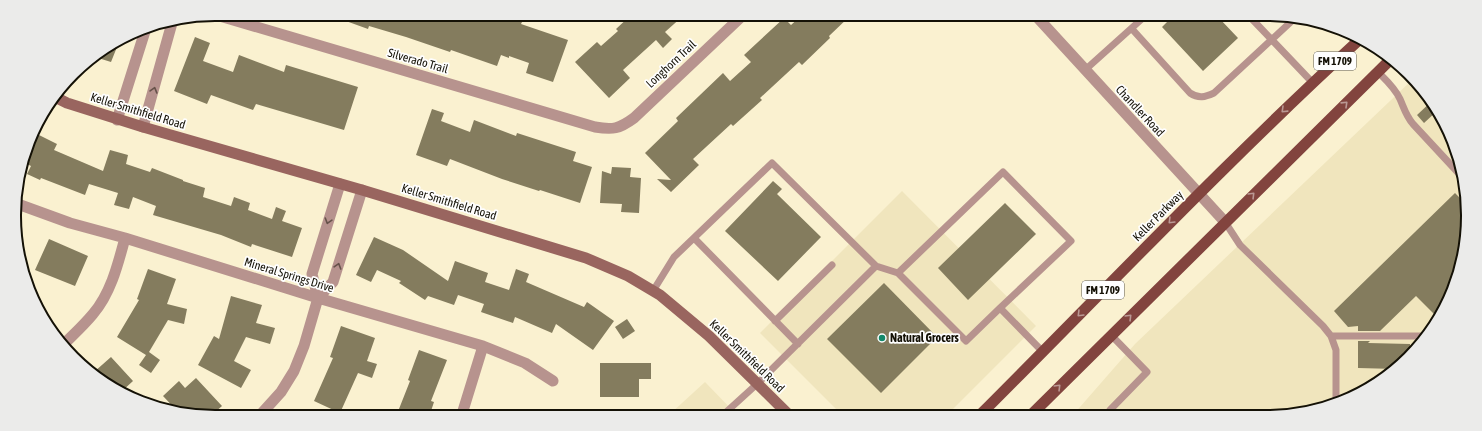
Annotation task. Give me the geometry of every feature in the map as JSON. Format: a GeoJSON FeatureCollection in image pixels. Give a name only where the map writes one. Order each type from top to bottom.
{"type":"FeatureCollection","features":[{"type":"Feature","properties":{"kind":"main road","name":"Keller Parkway"},"geometry":{"type":"LineString","coordinates":[[985,410],[1312,82],[1356,43]]}},
{"type":"Feature","properties":{"kind":"main road","name":"FM 1709"},"geometry":{"type":"LineString","coordinates":[[1036,410],[1387,63]]}},
{"type":"Feature","properties":{"kind":"main road","name":"Keller Smithfield Road"},"geometry":{"type":"LineString","coordinates":[[59,99],[143,128],[362,190],[586,258],[628,276],[653,291],[685,315],[709,336],[784,410]]}},
{"type":"Feature","properties":{"kind":"street","name":"Silverado Trail"},"geometry":{"type":"LineString","coordinates":[[237,21],[595,127],[616,129]]}},
{"type":"Feature","properties":{"kind":"street","name":"Longhorn Trail"},"geometry":{"type":"LineString","coordinates":[[616,129],[634,118],[737,21]]}},
{"type":"Feature","properties":{"kind":"street","name":"Chandler Road"},"geometry":{"type":"LineString","coordinates":[[1041,21],[1225,222]]}},
{"type":"Feature","properties":{"kind":"street"},"geometry":{"type":"LineString","coordinates":[[143,128],[171,27]]}},
{"type":"Feature","properties":{"kind":"street"},"geometry":{"type":"LineString","coordinates":[[117,120],[144,35]]}},
{"type":"Feature","properties":{"kind":"street"},"geometry":{"type":"LineString","coordinates":[[318,298],[312,274],[340,184]]}},
{"type":"Feature","properties":{"kind":"street"},"geometry":{"type":"LineString","coordinates":[[265,410],[281,392],[294,371],[304,346],[318,298],[333,282],[362,190]]}},
{"type":"Feature","properties":{"kind":"street","name":"Mineral Springs Drive"},"geometry":{"type":"LineString","coordinates":[[21,206],[70,223],[125,238],[318,298],[483,346],[525,363],[552,381]]}},
{"type":"Feature","properties":{"kind":"street"},"geometry":{"type":"LineString","coordinates":[[66,341],[94,313],[104,296],[115,274],[125,238]]}},
{"type":"Feature","properties":{"kind":"street"},"geometry":{"type":"LineString","coordinates":[[463,410],[483,346]]}},
{"type":"Feature","properties":{"kind":"lane"},"geometry":{"type":"LineString","coordinates":[[1085,70],[1140,21]]}},
{"type":"Feature","properties":{"kind":"lane"},"geometry":{"type":"LineString","coordinates":[[1254,21],[1312,82]]}},
{"type":"Feature","properties":{"kind":"lane"},"geometry":{"type":"LineString","coordinates":[[1132,28],[1190,93],[1196,97],[1202,98],[1214,93],[1290,23]]}},
{"type":"Feature","properties":{"kind":"lane"},"geometry":{"type":"LineString","coordinates":[[1378,72],[1395,89],[1406,116],[1455,169]]}},
{"type":"Feature","properties":{"kind":"lane"},"geometry":{"type":"LineString","coordinates":[[653,291],[674,257],[772,163],[876,266],[898,273],[966,341],[1071,241],[1003,172],[898,273]]}},
{"type":"Feature","properties":{"kind":"lane"},"geometry":{"type":"LineString","coordinates":[[1225,222],[1240,245],[1323,326],[1331,336],[1336,350],[1336,397]]}},
{"type":"Feature","properties":{"kind":"lane"},"geometry":{"type":"LineString","coordinates":[[694,238],[798,344]]}},
{"type":"Feature","properties":{"kind":"lane"},"geometry":{"type":"LineString","coordinates":[[775,321],[832,265]]}},
{"type":"Feature","properties":{"kind":"lane"},"geometry":{"type":"LineString","coordinates":[[728,410],[757,384],[876,266]]}},
{"type":"Feature","properties":{"kind":"lane"},"geometry":{"type":"LineString","coordinates":[[1000,308],[1043,352]]}},
{"type":"Feature","properties":{"kind":"lane"},"geometry":{"type":"LineString","coordinates":[[1110,410],[1148,372],[1111,335]]}},
{"type":"Feature","properties":{"kind":"lane"},"geometry":{"type":"LineString","coordinates":[[1331,336],[1419,336]]}},
{"type":"Feature","properties":{"kind":"shaded area"},"geometry":{"type":"Polygon","coordinates":[[[1409,83],[1413,87],[1435,118],[1451,153],[1461,203],[1461,228],[1451,278],[1441,302],[1421,334],[1395,362],[1364,384],[1329,400],[1279,410],[1077,410],[1135,344],[1409,83]]]}},
{"type":"Feature","properties":{"kind":"shaded area"},"geometry":{"type":"Polygon","coordinates":[[[902,191],[1036,326],[952,410],[837,410],[760,333],[902,191]]]}},
{"type":"Feature","properties":{"kind":"shaded area"},"geometry":{"type":"Polygon","coordinates":[[[705,382],[732,410],[674,410],[705,382]]]}},
{"type":"Feature","properties":{"kind":"building"},"geometry":{"type":"Polygon","coordinates":[[[346,21],[519,21],[522,22],[521,24],[568,40],[553,82],[526,73],[529,63],[509,56],[509,58],[501,55],[497,66],[451,50],[450,52],[369,26],[368,29],[346,21]]]}},
{"type":"Feature","properties":{"kind":"building"},"geometry":{"type":"Polygon","coordinates":[[[625,21],[677,21],[665,32],[672,39],[663,48],[656,40],[623,70],[630,78],[609,98],[575,62],[597,42],[601,46],[618,31],[616,29],[625,21]]]}},
{"type":"Feature","properties":{"kind":"building"},"geometry":{"type":"Polygon","coordinates":[[[781,21],[787,21],[791,25],[795,21],[845,21],[829,36],[830,38],[802,65],[799,62],[760,98],[762,100],[733,126],[731,124],[693,159],[699,165],[671,192],[657,179],[671,180],[645,153],[678,121],[676,118],[723,73],[730,81],[751,62],[744,55],[781,21]]]}},
{"type":"Feature","properties":{"kind":"building"},"geometry":{"type":"Polygon","coordinates":[[[1168,21],[1222,21],[1238,38],[1203,71],[1162,27],[1168,21]]]}},
{"type":"Feature","properties":{"kind":"building"},"geometry":{"type":"Polygon","coordinates":[[[195,37],[210,43],[203,61],[233,72],[239,55],[284,72],[286,65],[358,87],[344,130],[256,104],[253,110],[211,95],[207,104],[174,91],[195,37]]]}},
{"type":"Feature","properties":{"kind":"building"},"geometry":{"type":"Polygon","coordinates":[[[117,48],[111,62],[100,59],[117,48]]]}},
{"type":"Feature","properties":{"kind":"building"},"geometry":{"type":"Polygon","coordinates":[[[1427,106],[1433,115],[1424,123],[1417,115],[1427,106]]]}},
{"type":"Feature","properties":{"kind":"building"},"geometry":{"type":"Polygon","coordinates":[[[432,109],[444,113],[441,121],[470,132],[474,120],[516,136],[517,133],[576,152],[573,161],[592,167],[580,203],[502,179],[450,159],[447,166],[416,155],[432,109]]]}},
{"type":"Feature","properties":{"kind":"building"},"geometry":{"type":"Polygon","coordinates":[[[39,135],[57,144],[54,150],[103,171],[110,150],[128,155],[126,164],[150,172],[152,168],[183,181],[205,188],[203,197],[231,206],[234,197],[250,203],[248,210],[272,219],[276,207],[286,211],[282,221],[302,228],[292,257],[252,244],[251,247],[221,235],[153,215],[156,206],[133,197],[129,209],[114,205],[118,193],[89,184],[85,195],[41,178],[40,180],[27,174],[31,166],[28,165],[39,135]]]}},
{"type":"Feature","properties":{"kind":"building"},"geometry":{"type":"Polygon","coordinates":[[[612,167],[631,168],[630,177],[641,178],[639,213],[621,212],[622,204],[600,203],[602,171],[611,174],[612,167]]]}},
{"type":"Feature","properties":{"kind":"building"},"geometry":{"type":"Polygon","coordinates":[[[773,181],[782,189],[777,194],[821,237],[778,281],[725,231],[773,181]]]}},
{"type":"Feature","properties":{"kind":"building"},"geometry":{"type":"Polygon","coordinates":[[[1455,193],[1460,198],[1461,228],[1457,253],[1451,278],[1434,314],[1416,296],[1380,331],[1358,331],[1358,326],[1348,327],[1334,311],[1455,193]]]}},
{"type":"Feature","properties":{"kind":"building"},"geometry":{"type":"Polygon","coordinates":[[[1005,203],[1036,234],[968,300],[938,268],[1005,203]]]}},
{"type":"Feature","properties":{"kind":"building"},"geometry":{"type":"Polygon","coordinates":[[[374,237],[403,250],[448,281],[455,261],[488,273],[485,282],[509,290],[516,269],[529,274],[526,282],[584,307],[587,302],[614,321],[593,350],[556,324],[552,333],[515,317],[513,323],[481,312],[484,304],[458,295],[454,305],[428,296],[425,300],[399,283],[401,281],[377,270],[371,282],[356,275],[374,237]]]}},
{"type":"Feature","properties":{"kind":"building"},"geometry":{"type":"Polygon","coordinates":[[[49,239],[88,256],[75,286],[35,270],[49,239]]]}},
{"type":"Feature","properties":{"kind":"building"},"geometry":{"type":"Polygon","coordinates":[[[148,269],[176,279],[167,304],[187,309],[184,324],[168,320],[149,352],[160,360],[151,373],[139,365],[146,355],[117,337],[139,300],[137,299],[148,269]]]}},
{"type":"Feature","properties":{"kind":"building","name":"Natural Grocers"},"geometry":{"type":"Polygon","coordinates":[[[884,283],[937,337],[881,393],[827,339],[884,283]]]}},
{"type":"Feature","properties":{"kind":"building"},"geometry":{"type":"Polygon","coordinates":[[[231,296],[262,305],[256,323],[275,328],[270,344],[246,337],[234,361],[251,370],[241,388],[198,365],[214,336],[219,339],[231,296]]]}},
{"type":"Feature","properties":{"kind":"building"},"geometry":{"type":"Polygon","coordinates":[[[627,319],[635,331],[623,339],[615,327],[627,319]]]}},
{"type":"Feature","properties":{"kind":"building"},"geometry":{"type":"Polygon","coordinates":[[[341,326],[375,338],[367,361],[377,364],[372,378],[358,373],[341,410],[334,410],[314,401],[333,358],[330,357],[341,326]]]}},
{"type":"Feature","properties":{"kind":"building"},"geometry":{"type":"Polygon","coordinates":[[[1358,341],[1370,341],[1368,343],[1410,344],[1410,347],[1387,369],[1358,368],[1358,341]]]}},
{"type":"Feature","properties":{"kind":"building"},"geometry":{"type":"Polygon","coordinates":[[[419,350],[447,360],[431,401],[434,402],[431,410],[399,410],[410,381],[408,380],[419,350]]]}},
{"type":"Feature","properties":{"kind":"building"},"geometry":{"type":"Polygon","coordinates":[[[111,357],[133,381],[125,388],[97,370],[111,357]]]}},
{"type":"Feature","properties":{"kind":"building"},"geometry":{"type":"Polygon","coordinates":[[[600,363],[651,363],[651,379],[639,379],[639,397],[600,397],[600,363]]]}},
{"type":"Feature","properties":{"kind":"building"},"geometry":{"type":"Polygon","coordinates":[[[196,378],[222,406],[217,410],[203,410],[178,406],[171,404],[163,396],[179,381],[185,388],[196,378]]]}},
{"type":"Feature","properties":{"kind":"place","name":"Natural Grocers"},"geometry":{"type":"Point","coordinates":[882,338]}}]}
